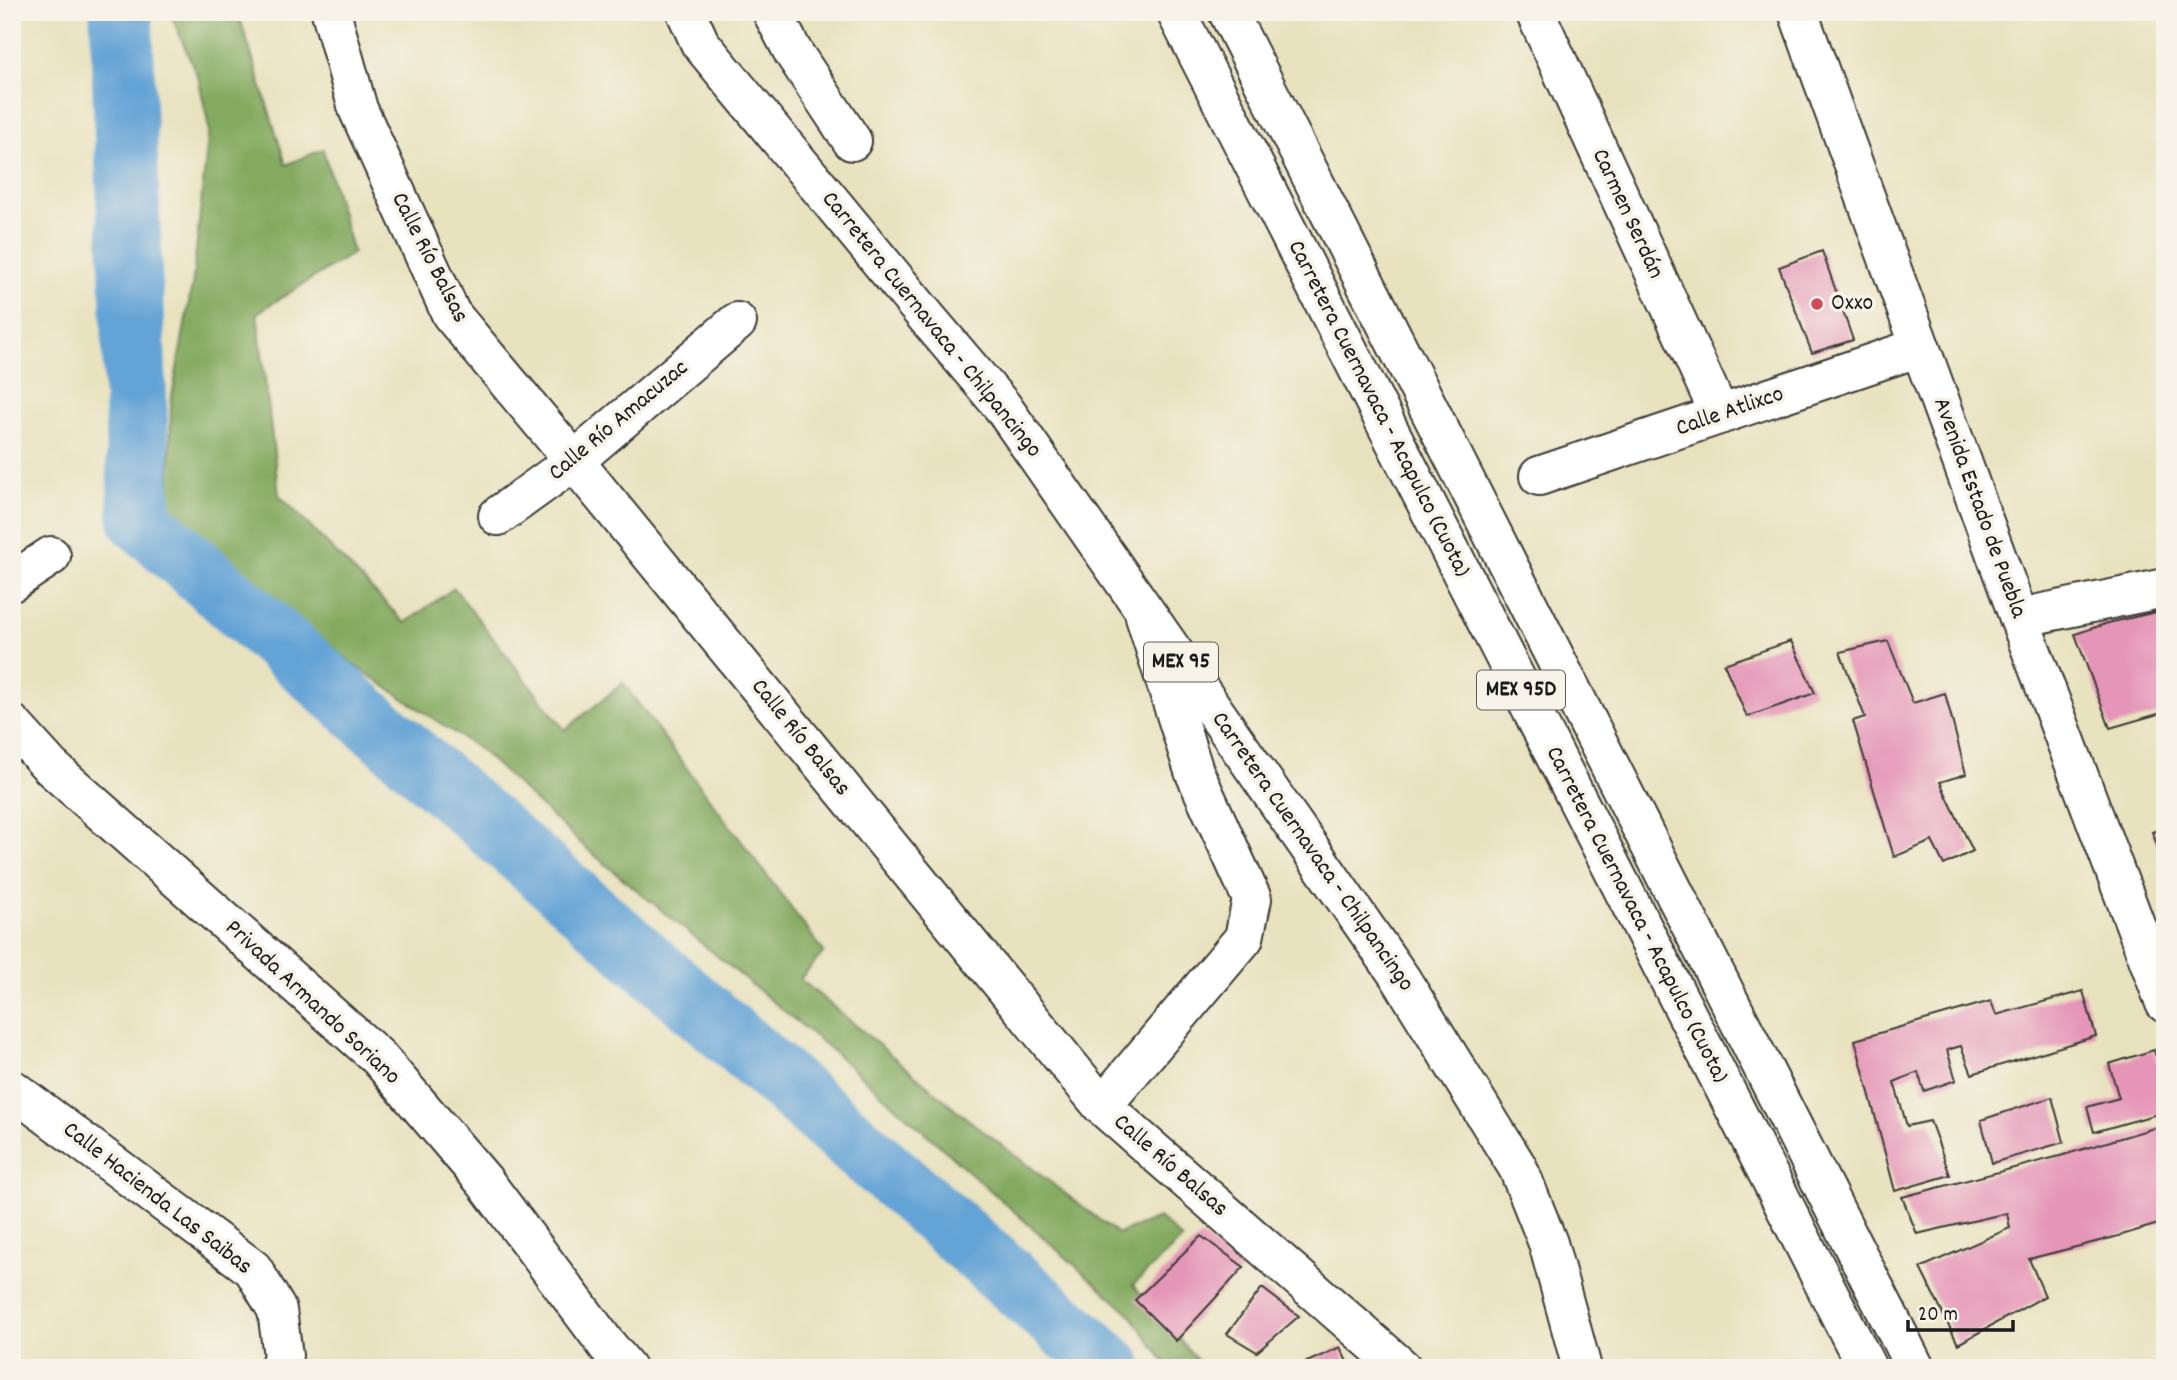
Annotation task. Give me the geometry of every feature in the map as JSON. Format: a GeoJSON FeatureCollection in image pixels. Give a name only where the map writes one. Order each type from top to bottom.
{"type":"FeatureCollection","features":[{"type":"Feature","properties":{"kind":"main road","name":"Calle Río Balsas"},"geometry":{"type":"LineString","coordinates":[[331,12],[358,109],[452,314],[1102,1106],[1402,1368]]}},
{"type":"Feature","properties":{"kind":"main road","name":"Carretera Cuernavaca - Chilpancingo"},"geometry":{"type":"LineString","coordinates":[[686,12],[700,43],[1002,406],[1401,979],[1518,1168],[1548,1244],[1582,1368]]}},
{"type":"Feature","properties":{"kind":"main road"},"geometry":{"type":"LineString","coordinates":[[772,12],[793,52],[852,141]]}},
{"type":"Feature","properties":{"kind":"main road","name":"Carretera Cuernavaca - Acapulco (Cuota)"},"geometry":{"type":"LineString","coordinates":[[1176,12],[1867,1368]]}},
{"type":"Feature","properties":{"kind":"main road","name":"Carretera Cuernavaca - Acapulco (Cuota)"},"geometry":{"type":"LineString","coordinates":[[1228,12],[1915,1368]]}},
{"type":"Feature","properties":{"kind":"main road","name":"Carmen Serdán"},"geometry":{"type":"LineString","coordinates":[[1535,12],[1720,415]]}},
{"type":"Feature","properties":{"kind":"main road","name":"Avenida Estado de Puebla"},"geometry":{"type":"LineString","coordinates":[[1798,12],[2020,618],[2165,1003]]}},
{"type":"Feature","properties":{"kind":"main road","name":"Calle Río Amacuzac"},"geometry":{"type":"LineString","coordinates":[[498,516],[575,461],[737,322]]}},
{"type":"Feature","properties":{"kind":"main road","name":"Calle Atlixco"},"geometry":{"type":"LineString","coordinates":[[1539,476],[1920,347]]}},
{"type":"Feature","properties":{"kind":"main road"},"geometry":{"type":"LineString","coordinates":[[12,582],[51,556]]}},
{"type":"Feature","properties":{"kind":"main road"},"geometry":{"type":"LineString","coordinates":[[2020,618],[2165,588]]}},
{"type":"Feature","properties":{"kind":"main road"},"geometry":{"type":"LineString","coordinates":[[1102,1106],[1244,938],[1252,899],[1194,771],[1142,605]]}},
{"type":"Feature","properties":{"kind":"main road","name":"Privada Armando Soriano"},"geometry":{"type":"LineString","coordinates":[[12,724],[51,767],[378,1057],[485,1182],[616,1356]]}},
{"type":"Feature","properties":{"kind":"main road","name":"Calle Hacienda Las Saibas"},"geometry":{"type":"LineString","coordinates":[[12,1089],[253,1269],[277,1310],[284,1356],[279,1368]]}},
{"type":"Feature","properties":{"kind":"green space"},"geometry":{"type":"Polygon","coordinates":[[[170,12],[238,12],[286,165],[323,149],[353,253],[257,313],[279,495],[405,623],[454,588],[565,730],[623,683],[824,952],[800,979],[970,1121],[1118,1234],[1159,1218],[1182,1239],[1133,1285],[1204,1368],[1169,1368],[1130,1314],[835,1053],[587,849],[480,750],[354,665],[169,513],[171,402],[193,280],[209,128],[199,80],[170,12]]]}},
{"type":"Feature","properties":{"kind":"building"},"geometry":{"type":"Polygon","coordinates":[[[1822,251],[1853,340],[1812,353],[1779,267],[1822,251]]]}},
{"type":"Feature","properties":{"kind":"building"},"geometry":{"type":"Polygon","coordinates":[[[2165,610],[2165,712],[2110,728],[2075,634],[2108,623],[2165,610]]]}},
{"type":"Feature","properties":{"kind":"building"},"geometry":{"type":"Polygon","coordinates":[[[1791,641],[1815,693],[1747,717],[1724,664],[1791,641]]]}},
{"type":"Feature","properties":{"kind":"building"},"geometry":{"type":"Polygon","coordinates":[[[1888,641],[1913,703],[1945,693],[1966,774],[1940,782],[1973,851],[1944,865],[1932,841],[1894,857],[1853,721],[1865,717],[1840,652],[1888,641]]]}},
{"type":"Feature","properties":{"kind":"building"},"geometry":{"type":"Polygon","coordinates":[[[2165,828],[2165,865],[2152,832],[2165,828]]]}},
{"type":"Feature","properties":{"kind":"building"},"geometry":{"type":"Polygon","coordinates":[[[2083,991],[2096,1036],[1972,1074],[1961,1046],[1947,1050],[1956,1080],[1924,1091],[1918,1072],[1894,1082],[1907,1126],[1930,1121],[1950,1175],[1895,1191],[1855,1040],[1991,1001],[1996,1015],[2083,991]]]}},
{"type":"Feature","properties":{"kind":"building"},"geometry":{"type":"Polygon","coordinates":[[[2154,1050],[2165,1087],[2165,1112],[2094,1132],[2087,1107],[2119,1098],[2109,1064],[2154,1050]]]}},
{"type":"Feature","properties":{"kind":"building"},"geometry":{"type":"Polygon","coordinates":[[[2052,1097],[2064,1142],[1992,1163],[1981,1120],[2052,1097]]]}},
{"type":"Feature","properties":{"kind":"building"},"geometry":{"type":"Polygon","coordinates":[[[2164,1125],[2165,1222],[2029,1259],[2045,1296],[1958,1344],[1920,1268],[2010,1228],[2007,1213],[1917,1234],[1902,1197],[2060,1156],[2164,1125]]]}},
{"type":"Feature","properties":{"kind":"building"},"geometry":{"type":"Polygon","coordinates":[[[1201,1236],[1244,1267],[1176,1341],[1135,1300],[1201,1236]]]}},
{"type":"Feature","properties":{"kind":"building"},"geometry":{"type":"Polygon","coordinates":[[[1262,1288],[1299,1316],[1257,1352],[1227,1334],[1262,1288]]]}},
{"type":"Feature","properties":{"kind":"building"},"geometry":{"type":"Polygon","coordinates":[[[1340,1347],[1350,1368],[1294,1368],[1340,1347]]]}},
{"type":"Feature","properties":{"kind":"waterway"},"geometry":{"type":"LineString","coordinates":[[121,12],[140,520],[1112,1368]]}},
{"type":"Feature","properties":{"kind":"place","name":"Oxxo"},"geometry":{"type":"Point","coordinates":[1817,304]}}]}
